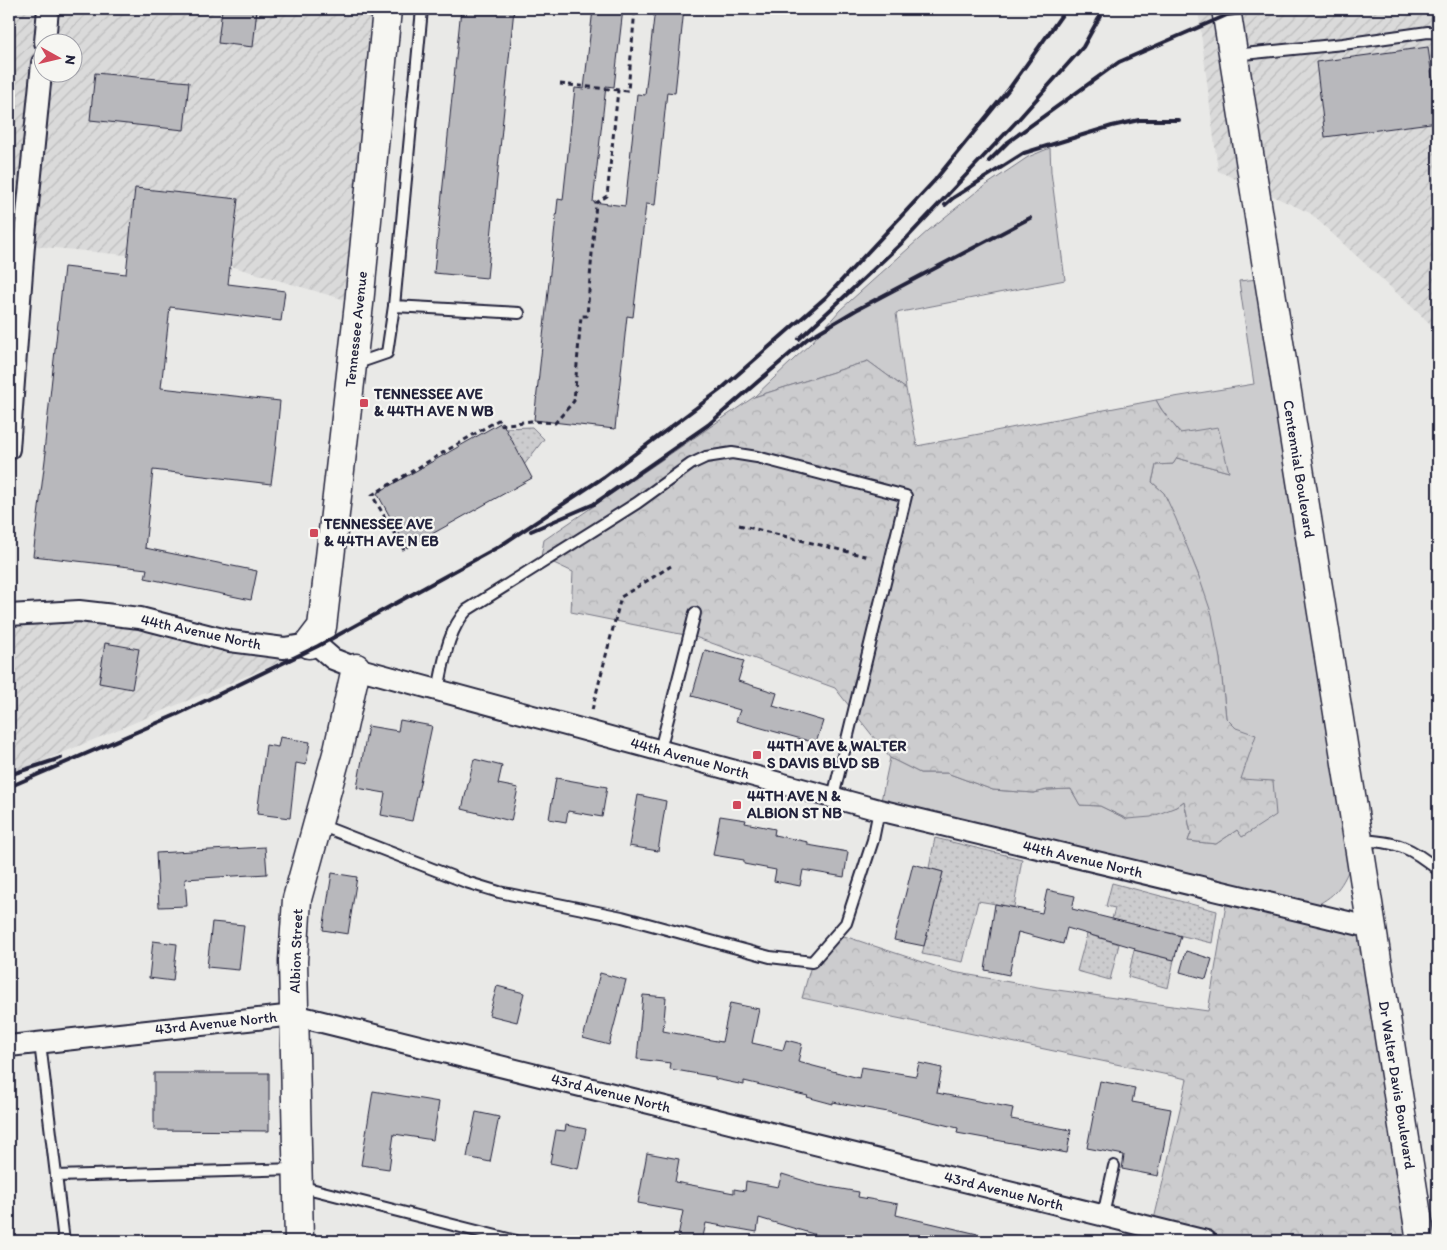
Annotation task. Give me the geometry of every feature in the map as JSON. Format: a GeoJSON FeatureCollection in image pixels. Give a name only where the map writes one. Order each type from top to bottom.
{"type":"FeatureCollection","features":[{"type":"Feature","properties":{"kind":"main road","name":"Tennessee Avenue"},"geometry":{"type":"LineString","coordinates":[[309,644],[322,627],[352,364],[387,9]]}},
{"type":"Feature","properties":{"kind":"main road","name":"Centennial Boulevard"},"geometry":{"type":"LineString","coordinates":[[1226,9],[1373,928]]}},
{"type":"Feature","properties":{"kind":"main road","name":"Albion Street"},"geometry":{"type":"LineString","coordinates":[[299,1241],[293,961],[298,899],[338,750],[356,668]]}},
{"type":"Feature","properties":{"kind":"main road","name":"Dr Walter Davis Boulevard"},"geometry":{"type":"LineString","coordinates":[[1373,928],[1421,1241]]}},
{"type":"Feature","properties":{"kind":"street"},"geometry":{"type":"LineString","coordinates":[[46,32],[48,9]]}},
{"type":"Feature","properties":{"kind":"street"},"geometry":{"type":"LineString","coordinates":[[9,449],[24,245],[40,82]]}},
{"type":"Feature","properties":{"kind":"street","name":"44th Avenue North"},"geometry":{"type":"LineString","coordinates":[[9,615],[79,611],[140,618],[230,641],[284,648],[309,644],[318,646],[333,659],[356,668],[879,810],[1373,928]]}},
{"type":"Feature","properties":{"kind":"street","name":"43rd Avenue North"},"geometry":{"type":"LineString","coordinates":[[9,1046],[294,1014],[1206,1241]]}},
{"type":"Feature","properties":{"kind":"lane"},"geometry":{"type":"LineString","coordinates":[[352,364],[387,353],[394,306],[422,9]]}},
{"type":"Feature","properties":{"kind":"lane"},"geometry":{"type":"LineString","coordinates":[[1233,56],[1343,44],[1428,32],[1438,33]]}},
{"type":"Feature","properties":{"kind":"lane"},"geometry":{"type":"LineString","coordinates":[[394,306],[519,313]]}},
{"type":"Feature","properties":{"kind":"lane"},"geometry":{"type":"LineString","coordinates":[[438,690],[452,632],[458,619],[467,610],[637,503],[690,464],[706,457],[732,453],[757,457],[906,496],[833,797]]}},
{"type":"Feature","properties":{"kind":"lane"},"geometry":{"type":"LineString","coordinates":[[660,750],[695,613]]}},
{"type":"Feature","properties":{"kind":"lane"},"geometry":{"type":"LineString","coordinates":[[319,824],[466,882],[499,892],[622,917],[770,956],[812,962],[846,922],[873,840],[879,810]]}},
{"type":"Feature","properties":{"kind":"lane"},"geometry":{"type":"LineString","coordinates":[[1359,840],[1388,842],[1410,849],[1438,870]]}},
{"type":"Feature","properties":{"kind":"lane"},"geometry":{"type":"LineString","coordinates":[[40,1043],[64,1241]]}},
{"type":"Feature","properties":{"kind":"lane"},"geometry":{"type":"LineString","coordinates":[[1103,1215],[1114,1166]]}},
{"type":"Feature","properties":{"kind":"lane"},"geometry":{"type":"LineString","coordinates":[[56,1176],[298,1177],[516,1241]]}},
{"type":"Feature","properties":{"kind":"path"},"geometry":{"type":"LineString","coordinates":[[560,84],[628,91],[634,9]]}},
{"type":"Feature","properties":{"kind":"path"},"geometry":{"type":"LineString","coordinates":[[404,550],[372,495],[498,420],[500,425],[531,421],[555,423],[574,401],[581,316],[588,316],[596,203],[607,196],[618,90]]}},
{"type":"Feature","properties":{"kind":"path"},"geometry":{"type":"LineString","coordinates":[[739,525],[870,557]]}},
{"type":"Feature","properties":{"kind":"path"},"geometry":{"type":"LineString","coordinates":[[592,710],[621,597],[671,566]]}},
{"type":"Feature","properties":{"kind":"shaded area"},"geometry":{"type":"Polygon","coordinates":[[[9,9],[396,9],[359,304],[227,265],[24,245],[9,289],[9,9]]]}},
{"type":"Feature","properties":{"kind":"shaded area"},"geometry":{"type":"Polygon","coordinates":[[[1198,9],[1438,9],[1438,331],[1310,213],[1218,171],[1198,9]]]}},
{"type":"Feature","properties":{"kind":"shaded area"},"geometry":{"type":"Polygon","coordinates":[[[79,611],[318,646],[9,775],[9,615],[79,611]]]}},
{"type":"Feature","properties":{"kind":"green space"},"geometry":{"type":"Polygon","coordinates":[[[1050,148],[1051,172],[1065,280],[896,313],[906,389],[868,361],[754,397],[812,342],[840,310],[929,230],[976,192],[1028,157],[1050,148]]]}},
{"type":"Feature","properties":{"kind":"green space"},"geometry":{"type":"Polygon","coordinates":[[[1268,278],[1353,861],[1340,887],[1330,897],[1305,912],[879,810],[890,758],[920,773],[947,773],[993,790],[1034,793],[1047,790],[1071,789],[1080,805],[1100,806],[1127,819],[1176,807],[1184,801],[1191,833],[1188,841],[1216,844],[1237,830],[1243,837],[1241,779],[1236,728],[1226,718],[1220,659],[1198,574],[1164,493],[1152,482],[1156,465],[1173,464],[1177,458],[1229,472],[1179,431],[1163,412],[1156,400],[1254,384],[1239,281],[1268,278]]]}},
{"type":"Feature","properties":{"kind":"green space"},"geometry":{"type":"Polygon","coordinates":[[[868,361],[906,389],[917,446],[1156,400],[1180,433],[1218,427],[1229,472],[1177,458],[1173,464],[1156,465],[1152,482],[1164,493],[1176,519],[1212,615],[1220,659],[1226,718],[1236,728],[1256,735],[1241,779],[1273,781],[1276,815],[1242,837],[1237,830],[1216,844],[1188,841],[1191,833],[1184,801],[1176,807],[1151,817],[1127,819],[1100,806],[1080,805],[1071,789],[1047,790],[1034,793],[993,790],[947,773],[920,773],[890,758],[835,688],[695,637],[571,612],[573,572],[541,557],[544,540],[754,397],[868,361]]]}},
{"type":"Feature","properties":{"kind":"green space"},"geometry":{"type":"Polygon","coordinates":[[[532,427],[544,439],[524,465],[502,428],[532,427]]]}},
{"type":"Feature","properties":{"kind":"green space"},"geometry":{"type":"Polygon","coordinates":[[[935,838],[1022,859],[1014,907],[978,901],[963,962],[922,954],[943,872],[929,868],[935,838]]]}},
{"type":"Feature","properties":{"kind":"green space"},"geometry":{"type":"Polygon","coordinates":[[[1112,883],[1217,911],[1212,943],[1112,919],[1115,908],[1106,906],[1112,883]]]}},
{"type":"Feature","properties":{"kind":"green space"},"geometry":{"type":"Polygon","coordinates":[[[1228,893],[1373,928],[1421,1241],[1207,1241],[1152,1228],[1187,1079],[802,998],[812,962],[838,934],[953,972],[1043,988],[1208,1011],[1228,893]]]}},
{"type":"Feature","properties":{"kind":"green space"},"geometry":{"type":"Polygon","coordinates":[[[1087,934],[1119,944],[1110,980],[1077,971],[1087,934]]]}},
{"type":"Feature","properties":{"kind":"green space"},"geometry":{"type":"Polygon","coordinates":[[[1134,950],[1174,960],[1168,988],[1128,977],[1134,950]]]}},
{"type":"Feature","properties":{"kind":"building"},"geometry":{"type":"Polygon","coordinates":[[[222,9],[257,9],[253,47],[218,43],[222,9]]]}},
{"type":"Feature","properties":{"kind":"building"},"geometry":{"type":"Polygon","coordinates":[[[461,9],[514,9],[487,278],[434,273],[461,9]]]}},
{"type":"Feature","properties":{"kind":"building"},"geometry":{"type":"Polygon","coordinates":[[[593,9],[623,9],[614,87],[606,86],[593,202],[625,206],[637,94],[645,95],[655,9],[684,9],[675,93],[667,92],[655,205],[646,204],[633,317],[627,316],[615,429],[534,420],[558,199],[563,200],[575,88],[584,89],[593,9]]]}},
{"type":"Feature","properties":{"kind":"building"},"geometry":{"type":"Polygon","coordinates":[[[1428,47],[1438,122],[1325,137],[1316,62],[1428,47]]]}},
{"type":"Feature","properties":{"kind":"building"},"geometry":{"type":"Polygon","coordinates":[[[95,73],[189,82],[184,130],[90,120],[95,73]]]}},
{"type":"Feature","properties":{"kind":"building"},"geometry":{"type":"Polygon","coordinates":[[[135,188],[238,199],[228,284],[285,291],[281,321],[170,307],[161,388],[280,401],[271,484],[153,470],[145,548],[257,571],[251,600],[145,578],[147,569],[33,556],[46,452],[44,452],[64,267],[126,274],[135,188]]]}},
{"type":"Feature","properties":{"kind":"building"},"geometry":{"type":"Polygon","coordinates":[[[502,422],[532,478],[407,548],[377,493],[502,422]]]}},
{"type":"Feature","properties":{"kind":"building"},"geometry":{"type":"Polygon","coordinates":[[[105,643],[139,649],[132,689],[99,683],[105,643]]]}},
{"type":"Feature","properties":{"kind":"building"},"geometry":{"type":"Polygon","coordinates":[[[705,650],[744,661],[738,681],[777,693],[773,706],[823,721],[816,743],[736,721],[740,710],[692,696],[705,650]]]}},
{"type":"Feature","properties":{"kind":"building"},"geometry":{"type":"Polygon","coordinates":[[[400,720],[432,726],[412,821],[381,815],[385,793],[357,788],[368,726],[398,731],[400,720]]]}},
{"type":"Feature","properties":{"kind":"building"},"geometry":{"type":"Polygon","coordinates":[[[280,737],[310,742],[306,765],[296,763],[290,818],[257,814],[266,745],[278,747],[280,737]]]}},
{"type":"Feature","properties":{"kind":"building"},"geometry":{"type":"Polygon","coordinates":[[[474,759],[502,766],[498,784],[518,788],[511,821],[462,809],[474,759]]]}},
{"type":"Feature","properties":{"kind":"building"},"geometry":{"type":"Polygon","coordinates":[[[556,778],[607,787],[602,817],[568,811],[566,822],[549,819],[556,778]]]}},
{"type":"Feature","properties":{"kind":"building"},"geometry":{"type":"Polygon","coordinates":[[[638,795],[666,801],[658,851],[629,846],[638,795]]]}},
{"type":"Feature","properties":{"kind":"building"},"geometry":{"type":"Polygon","coordinates":[[[720,816],[746,820],[745,823],[775,829],[774,835],[808,842],[808,845],[848,852],[844,877],[803,870],[800,886],[774,881],[776,870],[744,864],[744,860],[713,855],[720,816]]]}},
{"type":"Feature","properties":{"kind":"building"},"geometry":{"type":"Polygon","coordinates":[[[265,847],[267,874],[185,879],[187,906],[159,907],[156,853],[265,847]]]}},
{"type":"Feature","properties":{"kind":"building"},"geometry":{"type":"Polygon","coordinates":[[[913,864],[943,872],[924,946],[894,940],[913,864]]]}},
{"type":"Feature","properties":{"kind":"building"},"geometry":{"type":"Polygon","coordinates":[[[332,873],[357,877],[348,934],[323,930],[332,873]]]}},
{"type":"Feature","properties":{"kind":"building"},"geometry":{"type":"Polygon","coordinates":[[[1047,890],[1075,896],[1072,909],[1181,936],[1174,960],[1134,950],[1135,948],[1067,928],[1063,944],[1018,932],[1009,975],[985,970],[995,904],[1042,913],[1047,890]]]}},
{"type":"Feature","properties":{"kind":"building"},"geometry":{"type":"Polygon","coordinates":[[[212,922],[244,925],[239,970],[207,967],[212,922]]]}},
{"type":"Feature","properties":{"kind":"building"},"geometry":{"type":"Polygon","coordinates":[[[153,941],[177,944],[173,981],[149,978],[153,941]]]}},
{"type":"Feature","properties":{"kind":"building"},"geometry":{"type":"Polygon","coordinates":[[[1186,951],[1212,959],[1206,979],[1180,972],[1186,951]]]}},
{"type":"Feature","properties":{"kind":"building"},"geometry":{"type":"Polygon","coordinates":[[[600,973],[626,980],[609,1045],[583,1038],[600,973]]]}},
{"type":"Feature","properties":{"kind":"building"},"geometry":{"type":"Polygon","coordinates":[[[497,986],[524,993],[517,1022],[489,1015],[497,986]]]}},
{"type":"Feature","properties":{"kind":"building"},"geometry":{"type":"Polygon","coordinates":[[[643,995],[666,997],[663,1031],[722,1042],[730,1003],[759,1009],[752,1043],[783,1050],[786,1040],[802,1044],[798,1062],[859,1078],[861,1067],[916,1076],[919,1063],[942,1068],[937,1093],[1013,1108],[1011,1119],[1071,1130],[1067,1153],[957,1133],[958,1128],[899,1114],[833,1102],[833,1104],[744,1081],[744,1085],[715,1079],[715,1077],[670,1069],[671,1063],[637,1059],[643,995]]]}},
{"type":"Feature","properties":{"kind":"building"},"geometry":{"type":"Polygon","coordinates":[[[154,1073],[269,1073],[269,1131],[154,1130],[154,1073]]]}},
{"type":"Feature","properties":{"kind":"building"},"geometry":{"type":"Polygon","coordinates":[[[1100,1081],[1135,1088],[1132,1102],[1171,1109],[1158,1176],[1122,1169],[1124,1155],[1087,1148],[1100,1081]]]}},
{"type":"Feature","properties":{"kind":"building"},"geometry":{"type":"Polygon","coordinates":[[[373,1091],[439,1102],[433,1140],[394,1134],[389,1169],[361,1165],[373,1091]]]}},
{"type":"Feature","properties":{"kind":"building"},"geometry":{"type":"Polygon","coordinates":[[[476,1112],[499,1117],[490,1162],[467,1157],[476,1112]]]}},
{"type":"Feature","properties":{"kind":"building"},"geometry":{"type":"Polygon","coordinates":[[[566,1125],[586,1129],[578,1169],[550,1163],[556,1130],[565,1131],[566,1125]]]}},
{"type":"Feature","properties":{"kind":"building"},"geometry":{"type":"Polygon","coordinates":[[[647,1153],[679,1159],[675,1182],[734,1193],[734,1189],[745,1191],[746,1181],[778,1187],[782,1174],[818,1185],[859,1192],[858,1197],[898,1204],[896,1215],[982,1235],[981,1241],[819,1241],[820,1236],[759,1218],[757,1232],[706,1223],[702,1241],[677,1241],[683,1211],[638,1203],[647,1153]]]}},
{"type":"Feature","properties":{"kind":"railway"},"geometry":{"type":"LineString","coordinates":[[9,787],[178,714],[318,646],[500,546],[604,477],[720,390],[826,297],[935,180],[1009,89],[1066,9]]}},
{"type":"Feature","properties":{"kind":"railway"},"geometry":{"type":"LineString","coordinates":[[799,339],[905,240],[1017,121],[1083,47],[1104,9]]}},
{"type":"Feature","properties":{"kind":"railway"},"geometry":{"type":"LineString","coordinates":[[989,161],[1008,142],[1119,62],[1227,15],[1273,9]]}},
{"type":"Feature","properties":{"kind":"railway"},"geometry":{"type":"LineString","coordinates":[[945,205],[1024,153],[1112,126],[1139,120],[1179,120]]}},
{"type":"Feature","properties":{"kind":"railway"},"geometry":{"type":"LineString","coordinates":[[531,531],[594,504],[708,425],[807,339],[856,310],[1030,218]]}},
{"type":"Feature","properties":{"kind":"railway"},"geometry":{"type":"LineString","coordinates":[[9,775],[61,758]]}},
{"type":"Feature","properties":{"kind":"place","name":"TENNESSEE AVE & 44TH AVE N WB"},"geometry":{"type":"Point","coordinates":[364,403]}},
{"type":"Feature","properties":{"kind":"place","name":"TENNESSEE AVE & 44TH AVE N EB"},"geometry":{"type":"Point","coordinates":[314,533]}},
{"type":"Feature","properties":{"kind":"place","name":"44TH AVE & WALTER S DAVIS BLVD SB"},"geometry":{"type":"Point","coordinates":[757,755]}},
{"type":"Feature","properties":{"kind":"place","name":"44TH AVE N & ALBION ST NB"},"geometry":{"type":"Point","coordinates":[737,805]}}]}
